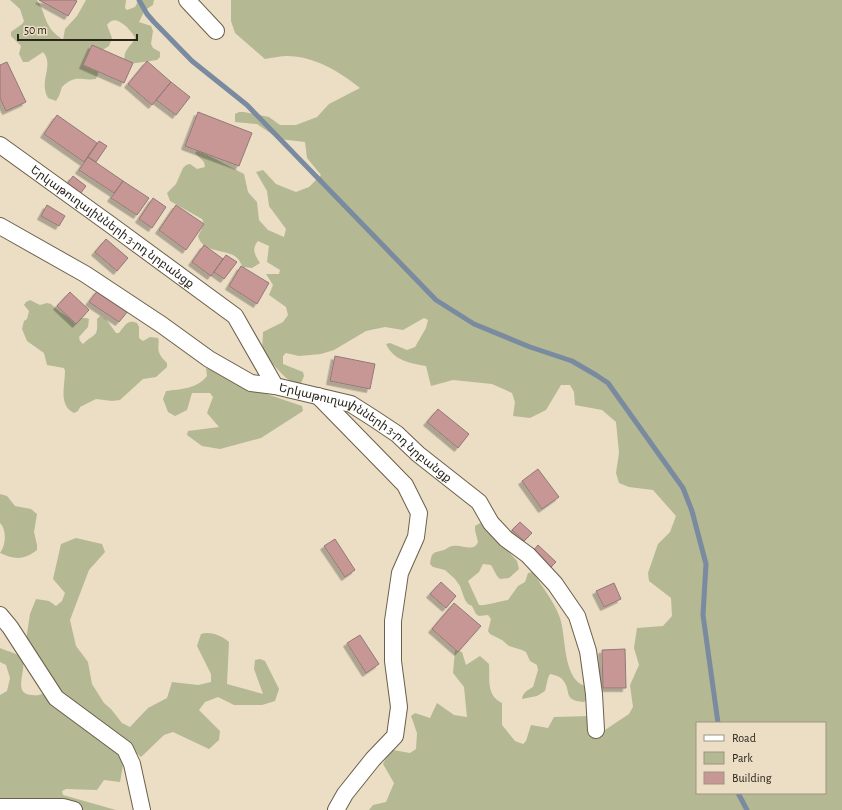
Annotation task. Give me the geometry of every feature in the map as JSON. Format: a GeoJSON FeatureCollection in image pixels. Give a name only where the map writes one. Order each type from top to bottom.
{"type":"FeatureCollection","features":[{"type":"Feature","properties":{"kind":"street"},"geometry":{"type":"LineString","coordinates":[[186,0],[216,31]]}},
{"type":"Feature","properties":{"kind":"street","name":"Երկաթուղայինների 3-րդ նրբանցք"},"geometry":{"type":"LineString","coordinates":[[0,146],[236,316],[275,386],[351,404],[397,434],[418,454],[479,502],[491,523],[506,539],[528,555],[555,584],[577,616],[588,651],[594,694],[596,730]]}},
{"type":"Feature","properties":{"kind":"street"},"geometry":{"type":"LineString","coordinates":[[0,226],[85,274],[162,325],[208,359],[251,383],[275,386]]}},
{"type":"Feature","properties":{"kind":"street"},"geometry":{"type":"LineString","coordinates":[[318,396],[405,485],[419,512],[416,537],[400,573],[393,620],[393,661],[399,707],[395,736],[373,759],[345,794],[336,810]]}},
{"type":"Feature","properties":{"kind":"street"},"geometry":{"type":"LineString","coordinates":[[0,615],[10,627],[56,698],[125,749],[132,764],[142,810]]}},
{"type":"Feature","properties":{"kind":"street"},"geometry":{"type":"LineString","coordinates":[[0,807],[63,807],[74,810]]}},
{"type":"Feature","properties":{"kind":"green space"},"geometry":{"type":"Polygon","coordinates":[[[10,0],[37,0],[50,28],[63,40],[65,29],[77,16],[86,0],[126,0],[125,8],[127,10],[135,7],[139,0],[154,0],[153,5],[145,10],[139,22],[151,26],[153,31],[151,44],[153,48],[160,52],[160,57],[157,60],[129,64],[125,62],[125,54],[135,38],[122,23],[115,20],[112,21],[107,25],[112,38],[109,46],[101,51],[99,71],[96,79],[75,79],[62,87],[56,101],[48,98],[45,91],[47,68],[46,57],[43,52],[28,62],[23,62],[19,54],[21,46],[11,36],[11,32],[24,21],[20,9],[10,0]]]}},
{"type":"Feature","properties":{"kind":"green space"},"geometry":{"type":"Polygon","coordinates":[[[231,0],[842,0],[842,810],[369,810],[373,805],[386,802],[394,783],[383,764],[387,756],[393,750],[410,753],[416,749],[417,733],[411,716],[415,713],[430,718],[437,703],[454,715],[467,717],[464,687],[453,673],[455,650],[462,652],[466,665],[480,656],[489,664],[489,681],[491,691],[493,696],[502,703],[502,725],[515,741],[523,744],[526,741],[531,725],[548,728],[554,717],[591,716],[605,730],[629,714],[633,707],[630,685],[639,665],[634,648],[637,628],[663,626],[672,616],[671,598],[649,581],[648,573],[658,544],[670,532],[676,516],[653,490],[629,487],[619,483],[616,473],[619,453],[616,422],[602,410],[575,405],[574,392],[570,385],[561,385],[546,410],[530,418],[513,416],[515,402],[512,393],[492,384],[453,380],[431,386],[426,366],[398,358],[389,350],[386,344],[390,343],[407,350],[415,347],[426,328],[428,320],[424,318],[403,330],[385,327],[366,331],[334,350],[321,354],[299,356],[286,353],[283,356],[283,364],[303,372],[304,376],[299,388],[285,377],[262,353],[263,332],[283,322],[288,315],[286,307],[269,295],[273,285],[266,274],[279,274],[280,270],[267,262],[269,246],[258,241],[254,249],[255,255],[260,263],[252,268],[243,267],[239,260],[232,254],[209,248],[204,245],[198,236],[204,224],[202,219],[170,201],[167,193],[176,184],[183,168],[186,165],[190,164],[197,169],[205,167],[204,162],[195,153],[198,150],[244,174],[248,192],[257,202],[259,220],[268,230],[284,237],[286,229],[269,206],[267,191],[256,172],[263,170],[276,184],[296,192],[309,187],[321,175],[307,158],[305,142],[279,139],[257,124],[235,122],[235,114],[244,112],[269,117],[280,125],[296,125],[317,117],[329,104],[360,88],[344,76],[317,62],[287,56],[265,59],[235,33],[231,21],[231,0]]]}},
{"type":"Feature","properties":{"kind":"green space"},"geometry":{"type":"Polygon","coordinates":[[[30,300],[40,305],[47,303],[51,304],[70,318],[89,319],[88,327],[79,337],[83,344],[96,333],[97,319],[100,316],[106,319],[116,333],[119,333],[128,323],[137,323],[139,327],[139,338],[143,341],[150,337],[158,338],[159,352],[167,363],[167,367],[156,377],[143,379],[120,400],[112,401],[96,399],[80,407],[78,411],[74,413],[69,410],[64,400],[64,368],[47,365],[44,353],[27,341],[22,329],[29,311],[24,305],[30,300]]]}},
{"type":"Feature","properties":{"kind":"green space"},"geometry":{"type":"Polygon","coordinates":[[[206,368],[228,376],[240,385],[302,406],[303,411],[261,438],[220,449],[202,446],[187,435],[188,431],[219,427],[207,413],[213,397],[210,393],[192,393],[187,410],[175,416],[168,412],[163,399],[166,391],[188,388],[198,384],[207,376],[206,368]]]}},
{"type":"Feature","properties":{"kind":"green space"},"geometry":{"type":"Polygon","coordinates":[[[0,494],[7,496],[15,506],[31,509],[37,514],[34,532],[37,550],[28,556],[15,558],[0,553],[4,546],[5,533],[0,523],[0,494]]]}},
{"type":"Feature","properties":{"kind":"green space"},"geometry":{"type":"Polygon","coordinates":[[[482,522],[517,561],[519,569],[509,578],[500,579],[491,565],[483,564],[479,572],[468,581],[479,605],[508,600],[518,586],[525,582],[528,573],[533,572],[551,600],[560,618],[570,670],[579,683],[587,686],[588,699],[584,702],[572,699],[568,694],[567,687],[562,679],[558,676],[550,674],[545,691],[537,696],[522,699],[525,693],[533,687],[538,670],[537,665],[530,661],[526,652],[509,646],[502,640],[490,634],[488,631],[491,619],[488,615],[479,616],[476,614],[472,606],[465,600],[460,586],[455,579],[445,570],[433,567],[430,564],[431,557],[435,552],[452,546],[470,548],[476,545],[478,542],[475,526],[482,522]]]}},
{"type":"Feature","properties":{"kind":"green space"},"geometry":{"type":"Polygon","coordinates":[[[76,538],[102,544],[105,552],[89,570],[70,620],[76,646],[88,662],[92,684],[104,703],[122,723],[130,727],[148,708],[167,698],[172,682],[198,685],[211,682],[211,674],[197,646],[201,634],[205,633],[216,635],[229,642],[227,684],[263,694],[254,669],[255,660],[260,659],[265,661],[279,689],[275,701],[262,705],[234,705],[218,697],[205,702],[199,710],[220,731],[219,740],[209,749],[173,732],[164,735],[141,757],[124,742],[114,743],[123,765],[120,782],[104,780],[97,790],[66,789],[62,791],[63,795],[116,810],[0,810],[0,695],[7,691],[10,678],[6,665],[0,662],[0,648],[15,654],[22,659],[22,690],[26,694],[38,695],[44,693],[26,640],[30,614],[36,599],[49,601],[56,606],[62,601],[65,593],[53,579],[61,544],[76,538]]]}},
{"type":"Feature","properties":{"kind":"building"},"geometry":{"type":"Polygon","coordinates":[[[39,0],[75,0],[77,1],[68,16],[39,0]]]}},
{"type":"Feature","properties":{"kind":"building"},"geometry":{"type":"Polygon","coordinates":[[[92,45],[133,63],[124,83],[83,65],[92,45]]]}},
{"type":"Feature","properties":{"kind":"building"},"geometry":{"type":"Polygon","coordinates":[[[147,61],[171,82],[152,105],[128,84],[147,61]]]}},
{"type":"Feature","properties":{"kind":"building"},"geometry":{"type":"Polygon","coordinates":[[[7,62],[26,102],[6,111],[0,98],[0,65],[7,62]]]}},
{"type":"Feature","properties":{"kind":"building"},"geometry":{"type":"Polygon","coordinates":[[[171,82],[190,97],[176,115],[156,100],[171,82]]]}},
{"type":"Feature","properties":{"kind":"building"},"geometry":{"type":"Polygon","coordinates":[[[198,112],[252,133],[239,166],[185,146],[198,112]]]}},
{"type":"Feature","properties":{"kind":"building"},"geometry":{"type":"Polygon","coordinates":[[[57,115],[97,143],[84,162],[44,134],[57,115]]]}},
{"type":"Feature","properties":{"kind":"building"},"geometry":{"type":"Polygon","coordinates":[[[99,141],[107,146],[96,162],[88,157],[99,141]]]}},
{"type":"Feature","properties":{"kind":"building"},"geometry":{"type":"Polygon","coordinates":[[[88,157],[123,181],[114,193],[79,170],[88,157]]]}},
{"type":"Feature","properties":{"kind":"building"},"geometry":{"type":"Polygon","coordinates":[[[73,176],[86,186],[77,198],[64,188],[73,176]]]}},
{"type":"Feature","properties":{"kind":"building"},"geometry":{"type":"Polygon","coordinates":[[[123,181],[149,198],[137,215],[111,198],[123,181]]]}},
{"type":"Feature","properties":{"kind":"building"},"geometry":{"type":"Polygon","coordinates":[[[153,198],[166,207],[152,228],[139,219],[153,198]]]}},
{"type":"Feature","properties":{"kind":"building"},"geometry":{"type":"Polygon","coordinates":[[[47,205],[65,216],[59,226],[41,216],[47,205]]]}},
{"type":"Feature","properties":{"kind":"building"},"geometry":{"type":"Polygon","coordinates":[[[176,205],[204,224],[186,250],[159,230],[176,205]]]}},
{"type":"Feature","properties":{"kind":"building"},"geometry":{"type":"Polygon","coordinates":[[[106,239],[128,258],[117,271],[95,252],[106,239]]]}},
{"type":"Feature","properties":{"kind":"building"},"geometry":{"type":"Polygon","coordinates":[[[204,245],[223,259],[211,276],[192,262],[204,245]]]}},
{"type":"Feature","properties":{"kind":"building"},"geometry":{"type":"Polygon","coordinates":[[[226,255],[237,262],[224,279],[214,272],[226,255]]]}},
{"type":"Feature","properties":{"kind":"building"},"geometry":{"type":"Polygon","coordinates":[[[241,266],[269,283],[257,304],[229,286],[241,266]]]}},
{"type":"Feature","properties":{"kind":"building"},"geometry":{"type":"Polygon","coordinates":[[[98,290],[128,311],[119,322],[89,302],[98,290]]]}},
{"type":"Feature","properties":{"kind":"building"},"geometry":{"type":"Polygon","coordinates":[[[70,292],[89,310],[76,324],[57,306],[70,292]]]}},
{"type":"Feature","properties":{"kind":"building"},"geometry":{"type":"Polygon","coordinates":[[[335,356],[375,364],[370,389],[330,381],[335,356]]]}},
{"type":"Feature","properties":{"kind":"building"},"geometry":{"type":"Polygon","coordinates":[[[438,409],[469,434],[458,448],[427,422],[438,409]]]}},
{"type":"Feature","properties":{"kind":"building"},"geometry":{"type":"Polygon","coordinates":[[[538,469],[559,497],[542,509],[522,481],[538,469]]]}},
{"type":"Feature","properties":{"kind":"building"},"geometry":{"type":"Polygon","coordinates":[[[520,522],[532,533],[524,541],[512,530],[520,522]]]}},
{"type":"Feature","properties":{"kind":"building"},"geometry":{"type":"Polygon","coordinates":[[[335,539],[355,570],[345,577],[324,546],[335,539]]]}},
{"type":"Feature","properties":{"kind":"building"},"geometry":{"type":"Polygon","coordinates":[[[538,545],[556,562],[551,567],[533,551],[538,545]]]}},
{"type":"Feature","properties":{"kind":"building"},"geometry":{"type":"Polygon","coordinates":[[[441,582],[456,596],[446,608],[430,594],[441,582]]]}},
{"type":"Feature","properties":{"kind":"building"},"geometry":{"type":"Polygon","coordinates":[[[614,583],[621,599],[604,607],[596,591],[614,583]]]}},
{"type":"Feature","properties":{"kind":"building"},"geometry":{"type":"Polygon","coordinates":[[[454,603],[481,626],[458,652],[432,629],[454,603]]]}},
{"type":"Feature","properties":{"kind":"building"},"geometry":{"type":"Polygon","coordinates":[[[360,635],[379,664],[366,673],[347,643],[360,635]]]}},
{"type":"Feature","properties":{"kind":"building"},"geometry":{"type":"Polygon","coordinates":[[[625,649],[626,688],[603,688],[602,650],[625,649]]]}},
{"type":"Feature","properties":{"kind":"waterway"},"geometry":{"type":"LineString","coordinates":[[139,0],[147,14],[192,61],[247,105],[436,300],[474,324],[530,347],[572,361],[608,383],[683,488],[692,511],[706,564],[703,615],[718,722]]}},
{"type":"Feature","properties":{"kind":"waterway"},"geometry":{"type":"LineString","coordinates":[[739,794],[747,810]]}}]}
